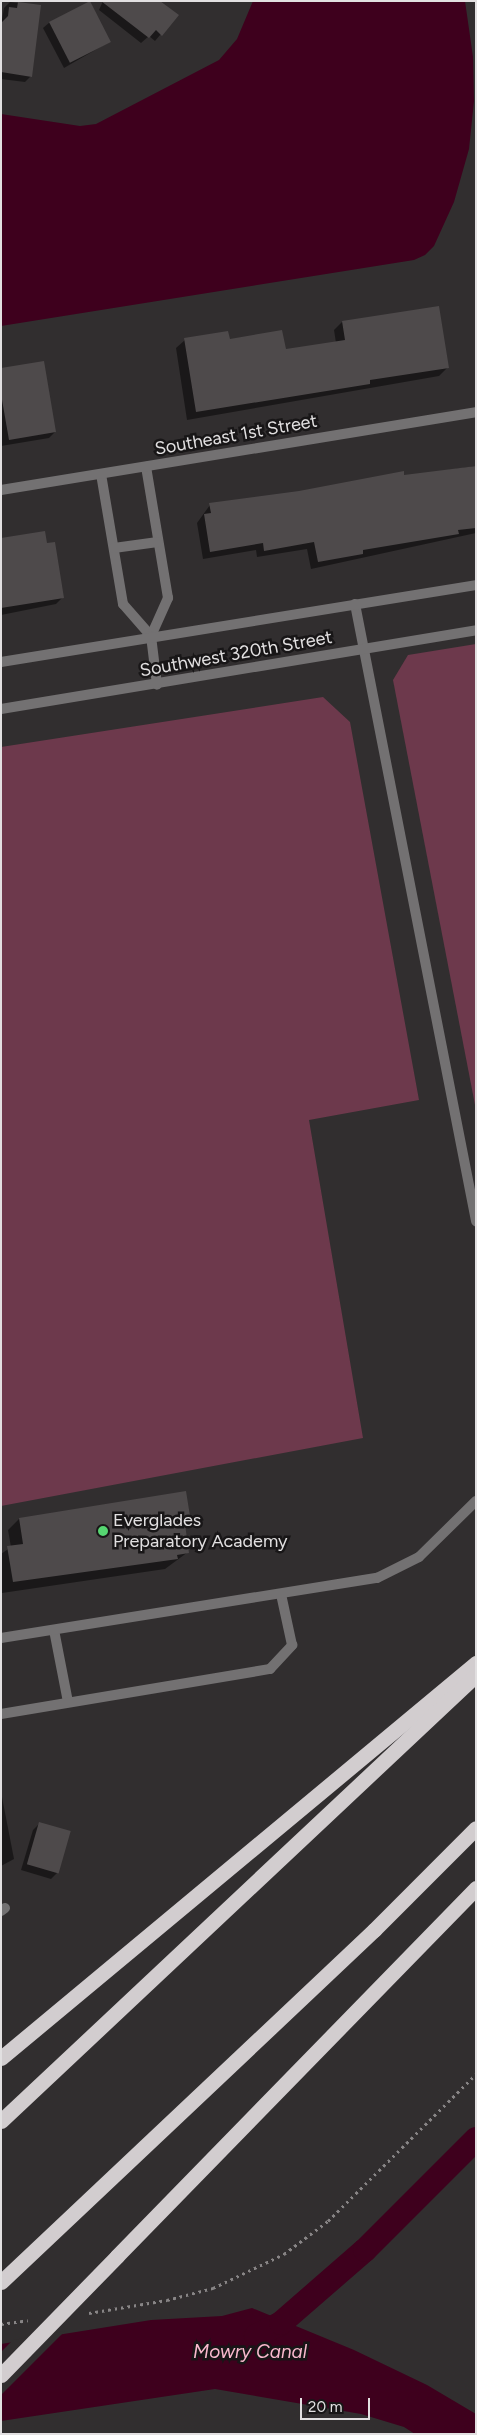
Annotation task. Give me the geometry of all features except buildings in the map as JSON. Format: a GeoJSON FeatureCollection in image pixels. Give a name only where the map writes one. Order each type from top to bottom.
{"type":"FeatureCollection","features":[{"type":"Feature","properties":{"kind":"highway"},"geometry":{"type":"LineString","coordinates":[[1,2058],[476,1663]]}},
{"type":"Feature","properties":{"kind":"highway"},"geometry":{"type":"LineString","coordinates":[[1,2121],[476,1675]]}},
{"type":"Feature","properties":{"kind":"highway"},"geometry":{"type":"LineString","coordinates":[[1,2282],[374,1930],[476,1828]]}},
{"type":"Feature","properties":{"kind":"highway"},"geometry":{"type":"LineString","coordinates":[[1,2375],[476,1888]]}},
{"type":"Feature","properties":{"kind":"street","name":"Southeast 1st Street"},"geometry":{"type":"LineString","coordinates":[[1,490],[476,412]]}},
{"type":"Feature","properties":{"kind":"street"},"geometry":{"type":"LineString","coordinates":[[146,467],[168,598],[151,636],[157,685]]}},
{"type":"Feature","properties":{"kind":"street"},"geometry":{"type":"LineString","coordinates":[[101,474],[123,604],[151,636]]}},
{"type":"Feature","properties":{"kind":"street"},"geometry":{"type":"LineString","coordinates":[[114,548],[158,542]]}},
{"type":"Feature","properties":{"kind":"street","name":"Southwest 320th Street"},"geometry":{"type":"LineString","coordinates":[[1,662],[151,636],[476,585]]}},
{"type":"Feature","properties":{"kind":"street"},"geometry":{"type":"LineString","coordinates":[[355,604],[476,1221]]}},
{"type":"Feature","properties":{"kind":"street","name":"Southwest 320th Street"},"geometry":{"type":"LineString","coordinates":[[1,709],[157,685],[476,630]]}},
{"type":"Feature","properties":{"kind":"street"},"geometry":{"type":"LineString","coordinates":[[1,1638],[367,1580],[394,1572],[419,1557],[476,1501]]}},
{"type":"Feature","properties":{"kind":"street"},"geometry":{"type":"LineString","coordinates":[[1,1714],[270,1669],[292,1645],[281,1594]]}},
{"type":"Feature","properties":{"kind":"street"},"geometry":{"type":"LineString","coordinates":[[54,1630],[68,1702]]}},
{"type":"Feature","properties":{"kind":"path"},"geometry":{"type":"LineString","coordinates":[[80,2314],[194,2294],[225,2282],[284,2254],[328,2222],[476,2074]]}},
{"type":"Feature","properties":{"kind":"path"},"geometry":{"type":"LineString","coordinates":[[1,2324],[34,2319]]}},
{"type":"Feature","properties":{"kind":"shaded area"},"geometry":{"type":"Polygon","coordinates":[[[476,644],[476,1110],[393,680],[408,655],[476,644]]]}},
{"type":"Feature","properties":{"kind":"shaded area"},"geometry":{"type":"Polygon","coordinates":[[[323,697],[350,722],[419,1100],[309,1120],[363,1438],[1,1506],[1,747],[323,697]]]}},
{"type":"Feature","properties":{"kind":"water"},"geometry":{"type":"Polygon","coordinates":[[[253,1],[465,1],[473,57],[474,101],[469,149],[454,202],[434,246],[425,255],[414,260],[1,326],[1,114],[80,126],[96,124],[219,60],[237,39],[253,1]]]}},
{"type":"Feature","properties":{"kind":"water","name":"Mowry Canal"},"geometry":{"type":"Polygon","coordinates":[[[252,2308],[354,2350],[427,2385],[476,2414],[476,2434],[415,2434],[404,2427],[361,2414],[215,2389],[1,2421],[1,2344],[151,2320],[222,2316],[252,2308]]]}},
{"type":"Feature","properties":{"kind":"pier"},"geometry":{"type":"Polygon","coordinates":[[[65,2331],[1,2395],[1,2352],[13,2340],[65,2331]]]}},
{"type":"Feature","properties":{"kind":"waterway","name":"Mowry Canal"},"geometry":{"type":"LineString","coordinates":[[256,2336],[281,2323],[365,2250],[476,2139]]}},
{"type":"Feature","properties":{"kind":"place","name":"Everglades Preparatory Academy"},"geometry":{"type":"Point","coordinates":[103,1531]}}]}
